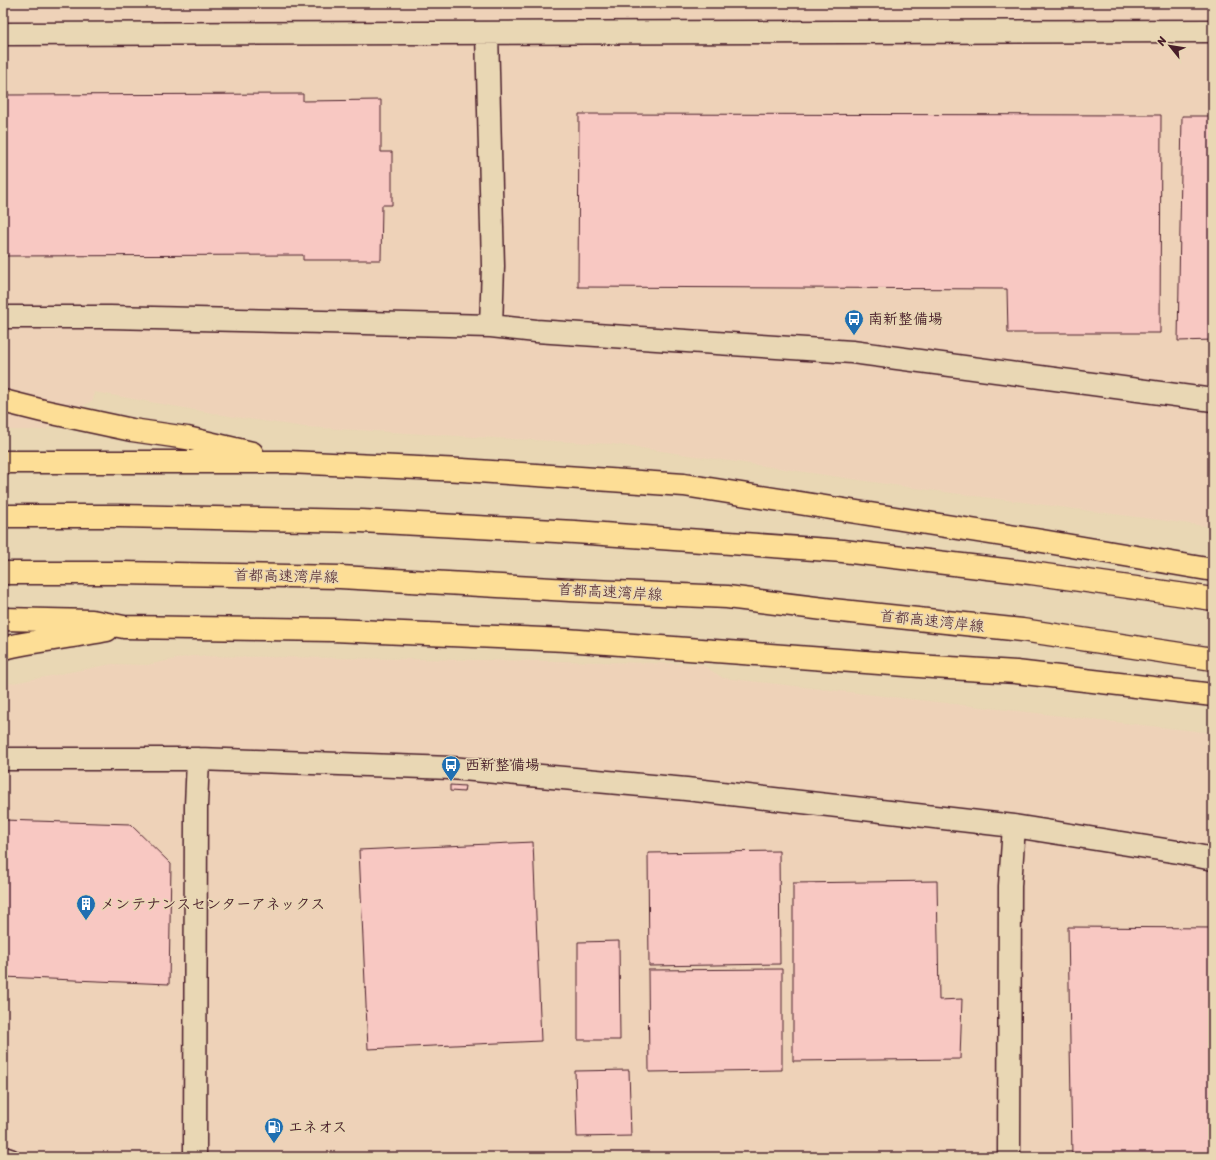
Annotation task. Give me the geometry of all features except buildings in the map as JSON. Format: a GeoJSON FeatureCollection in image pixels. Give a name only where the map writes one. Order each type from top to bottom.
{"type":"FeatureCollection","features":[{"type":"Feature","properties":{"kind":"highway"},"geometry":{"type":"LineString","coordinates":[[3,401],[132,430],[186,438],[288,462]]}},
{"type":"Feature","properties":{"kind":"highway"},"geometry":{"type":"LineString","coordinates":[[3,462],[288,462],[462,470],[684,485],[1042,541],[1213,570]]}},
{"type":"Feature","properties":{"kind":"highway"},"geometry":{"type":"LineString","coordinates":[[3,516],[120,516],[361,521],[575,532],[843,551],[1031,573],[1213,600]]}},
{"type":"Feature","properties":{"kind":"highway","name":"首都高速湾岸線"},"geometry":{"type":"LineString","coordinates":[[3,573],[120,572],[340,577],[727,598],[1022,630],[1213,660]]}},
{"type":"Feature","properties":{"kind":"highway"},"geometry":{"type":"LineString","coordinates":[[3,619],[92,621],[124,627],[333,630],[566,640],[1016,672],[1213,695]]}},
{"type":"Feature","properties":{"kind":"highway"},"geometry":{"type":"LineString","coordinates":[[3,648],[19,644],[124,627]]}},
{"type":"Feature","properties":{"kind":"street"},"geometry":{"type":"LineString","coordinates":[[3,34],[1213,31]]}},
{"type":"Feature","properties":{"kind":"street"},"geometry":{"type":"LineString","coordinates":[[487,33],[493,266],[491,326]]}},
{"type":"Feature","properties":{"kind":"street"},"geometry":{"type":"LineString","coordinates":[[3,317],[110,317],[491,326],[852,352],[1213,400]]}},
{"type":"Feature","properties":{"kind":"street"},"geometry":{"type":"LineString","coordinates":[[3,759],[198,759],[452,768],[686,789],[1014,826],[1213,859]]}},
{"type":"Feature","properties":{"kind":"street"},"geometry":{"type":"LineString","coordinates":[[195,1157],[196,806],[198,759]]}},
{"type":"Feature","properties":{"kind":"street"},"geometry":{"type":"LineString","coordinates":[[1009,1157],[1010,886],[1014,826]]}},
{"type":"Feature","properties":{"kind":"lane"},"geometry":{"type":"LineString","coordinates":[[3,1154],[12,1157]]}},
{"type":"Feature","properties":{"kind":"shaded area"},"geometry":{"type":"Polygon","coordinates":[[[3,3],[1213,3],[1213,527],[907,487],[613,444],[305,427],[235,417],[94,392],[93,400],[45,430],[3,430],[3,3]]]}},
{"type":"Feature","properties":{"kind":"shaded area"},"geometry":{"type":"Polygon","coordinates":[[[191,656],[701,664],[723,678],[1213,733],[1213,1157],[3,1157],[3,685],[112,664],[147,665],[191,656]]]}},
{"type":"Feature","properties":{"kind":"place","name":"南新整備場"},"geometry":{"type":"Point","coordinates":[854,336]}},
{"type":"Feature","properties":{"kind":"place","name":"西新整備場"},"geometry":{"type":"Point","coordinates":[451,782]}},
{"type":"Feature","properties":{"kind":"place","name":"メンテナンスセンターアネックス"},"geometry":{"type":"Point","coordinates":[86,921]}},
{"type":"Feature","properties":{"kind":"place","name":"エネオス"},"geometry":{"type":"Point","coordinates":[274,1144]}}]}
